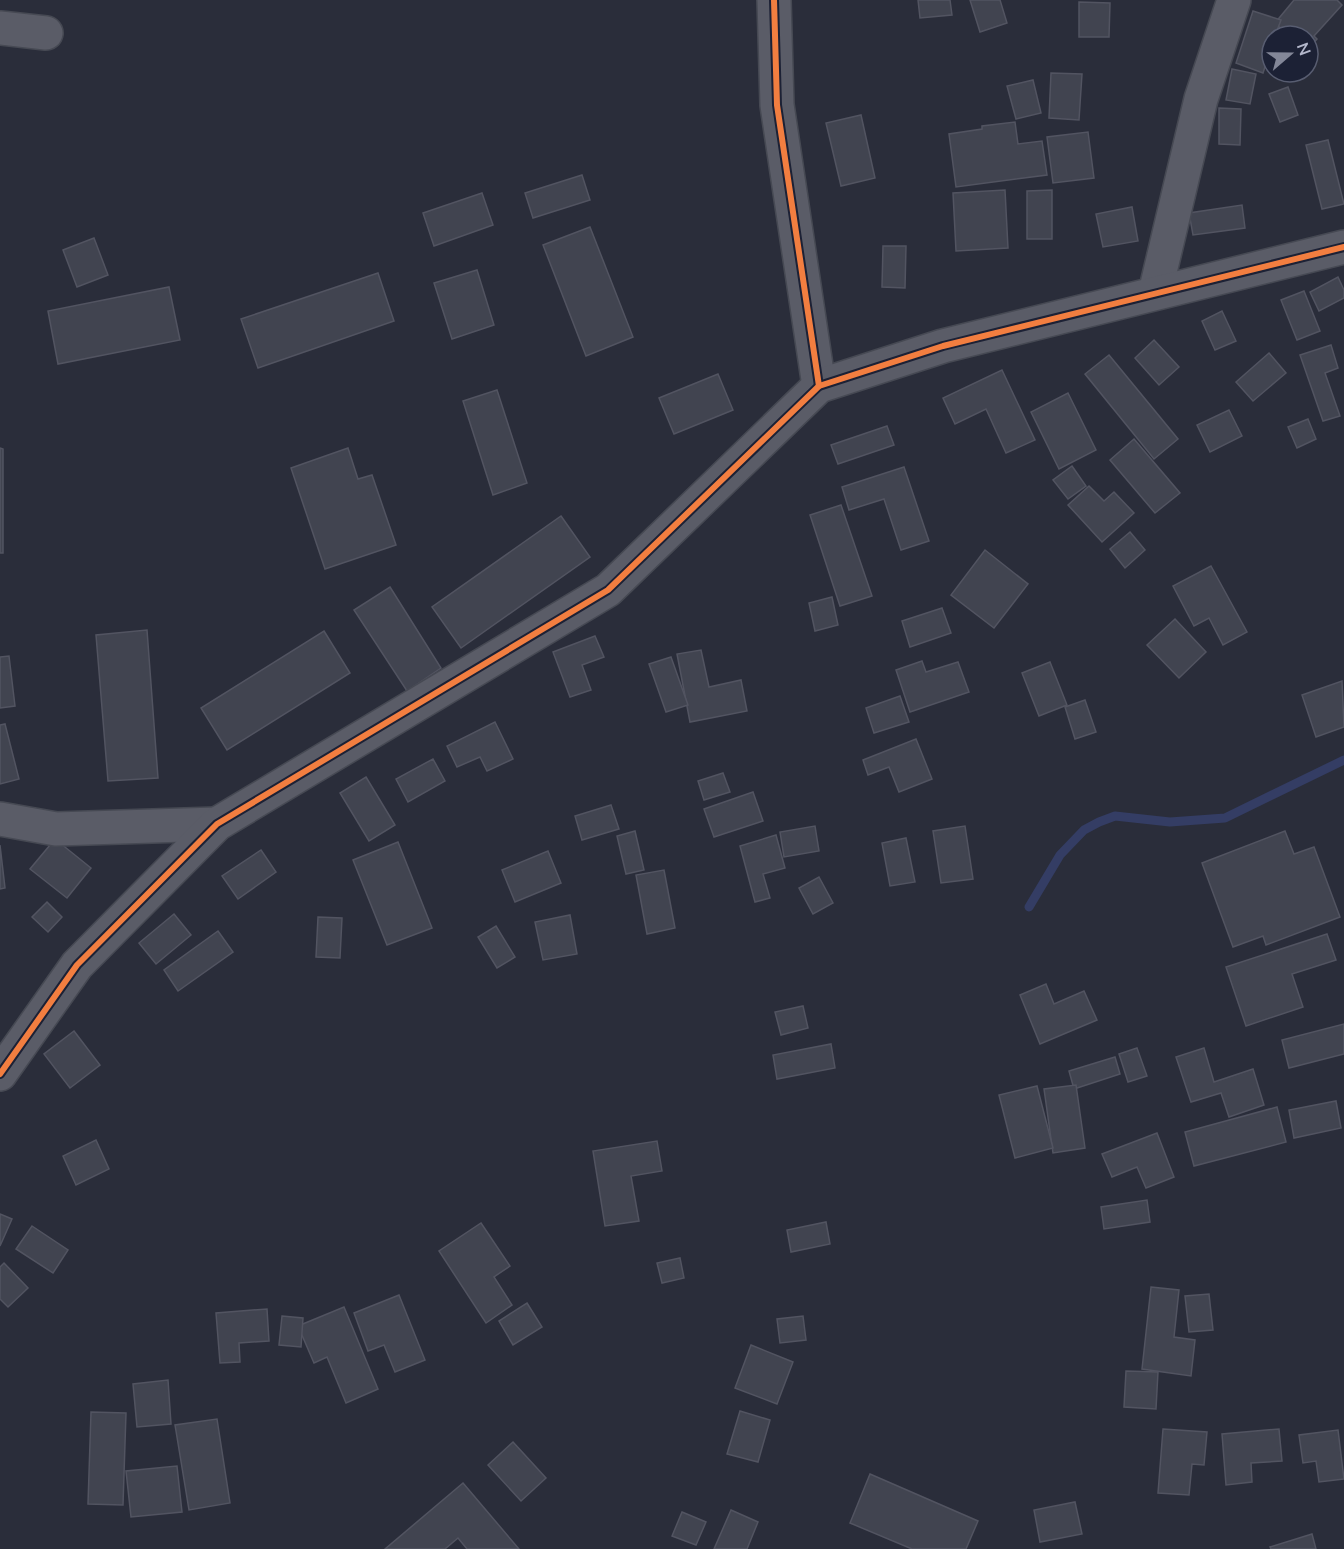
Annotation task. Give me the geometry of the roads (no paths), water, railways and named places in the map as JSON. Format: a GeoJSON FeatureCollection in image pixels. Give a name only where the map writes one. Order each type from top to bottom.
{"type":"FeatureCollection","features":[{"type":"Feature","properties":{"kind":"street"},"geometry":{"type":"LineString","coordinates":[[774,0],[777,105],[819,386]]}},
{"type":"Feature","properties":{"kind":"street"},"geometry":{"type":"LineString","coordinates":[[1155,293],[1201,99],[1234,0]]}},
{"type":"Feature","properties":{"kind":"street"},"geometry":{"type":"LineString","coordinates":[[0,28],[46,33]]}},
{"type":"Feature","properties":{"kind":"street"},"geometry":{"type":"LineString","coordinates":[[0,1074],[77,965],[217,824],[608,590],[819,386],[943,346],[1344,247]]}},
{"type":"Feature","properties":{"kind":"street"},"geometry":{"type":"LineString","coordinates":[[0,819],[57,829],[217,824]]}},
{"type":"Feature","properties":{"kind":"waterway"},"geometry":{"type":"LineString","coordinates":[[1029,907],[1060,855],[1084,830],[1099,822],[1115,816],[1170,822],[1225,818],[1344,760]]}}]}
